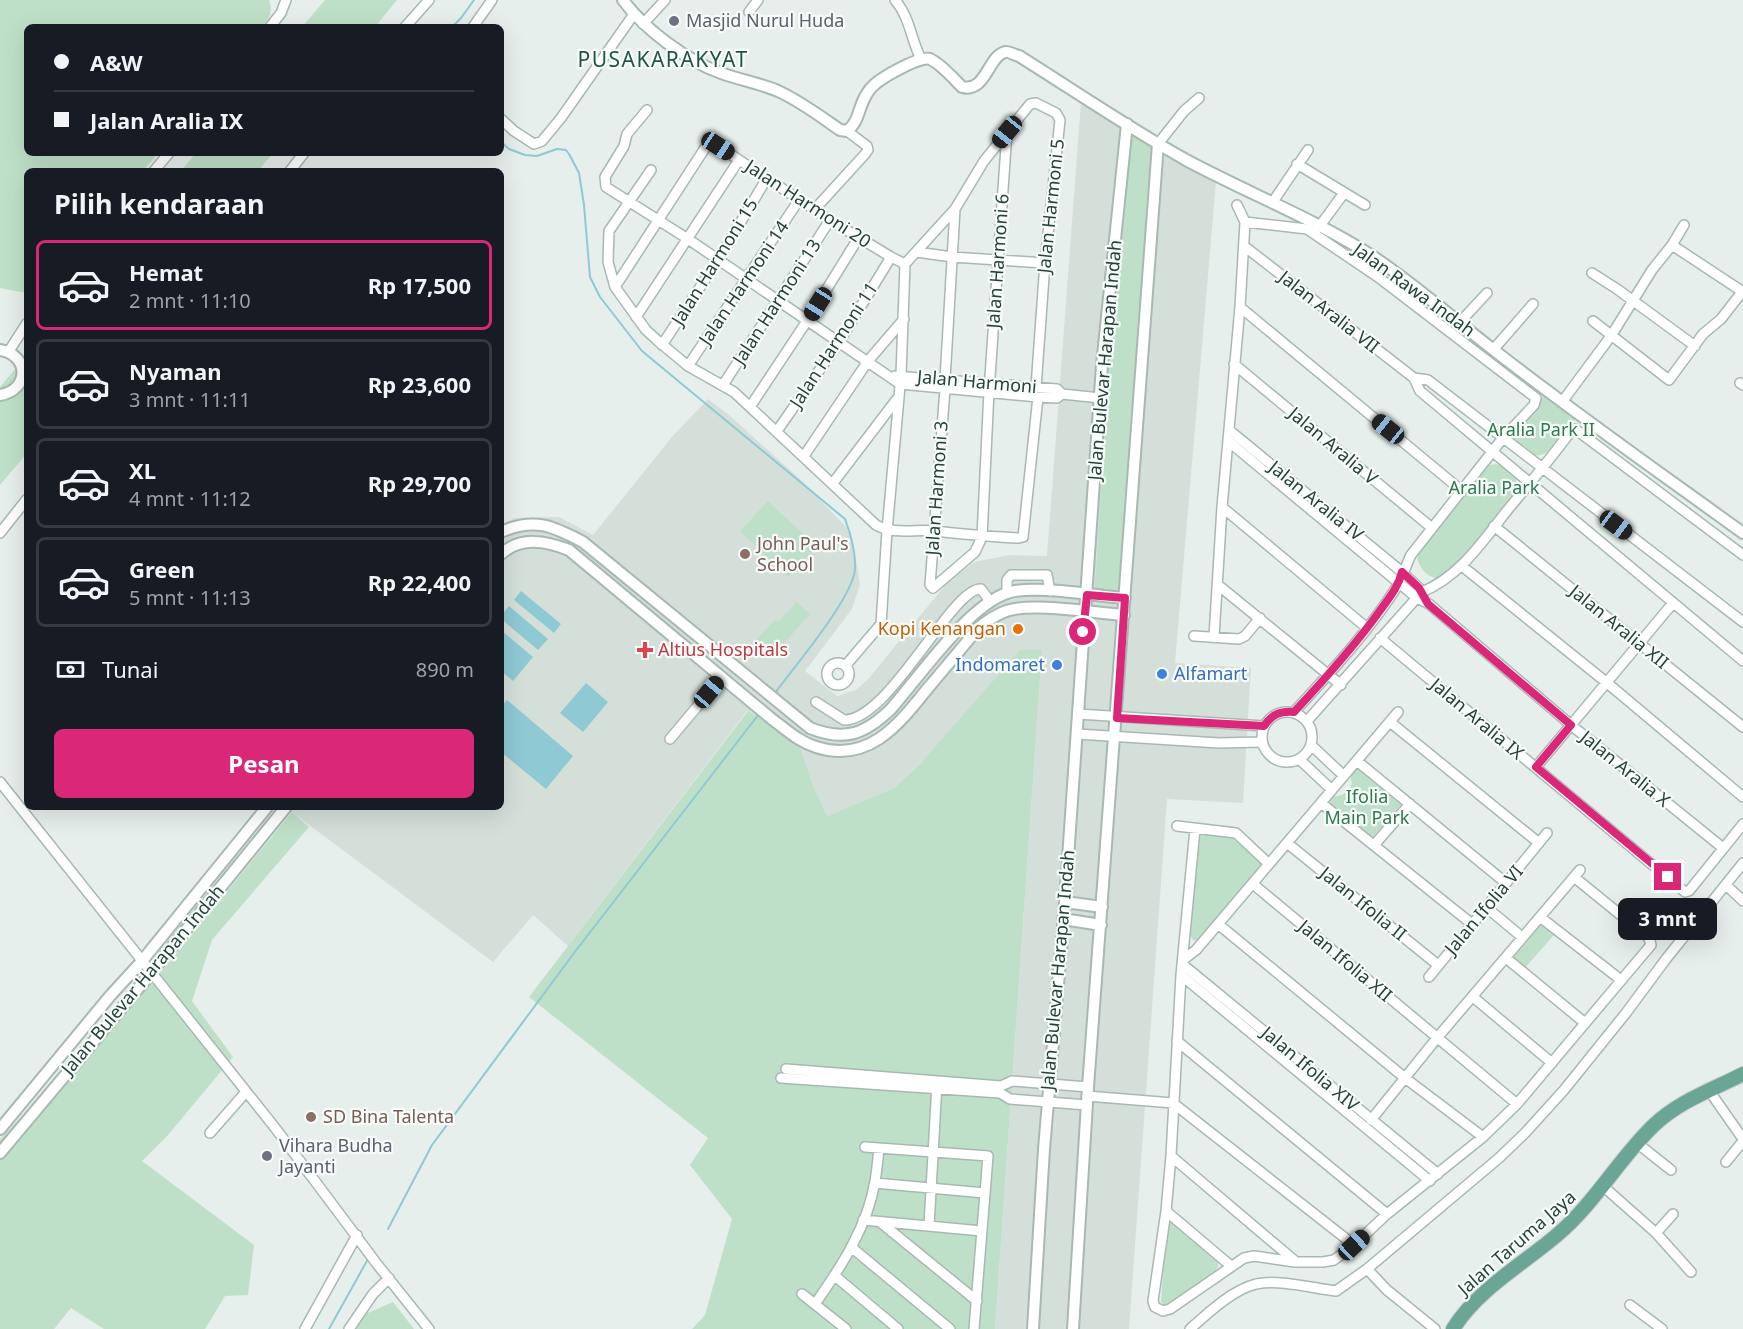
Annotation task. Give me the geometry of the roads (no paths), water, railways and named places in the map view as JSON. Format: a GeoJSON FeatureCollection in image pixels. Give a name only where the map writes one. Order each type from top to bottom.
{"type":"FeatureCollection","features":[{"type":"Feature","properties":{"kind":"main road","name":"Jalan Taruma Jaya"},"geometry":{"type":"LineString","coordinates":[[1456,1328],[1467,1309],[1487,1290],[1558,1234],[1604,1187],[1637,1143],[1672,1110],[1708,1089],[1743,1074]]}},
{"type":"Feature","properties":{"kind":"street"},"geometry":{"type":"LineString","coordinates":[[277,0],[281,13]]}},
{"type":"Feature","properties":{"kind":"street"},"geometry":{"type":"LineString","coordinates":[[272,24],[281,13],[286,0]]}},
{"type":"Feature","properties":{"kind":"street"},"geometry":{"type":"LineString","coordinates":[[408,24],[429,0]]}},
{"type":"Feature","properties":{"kind":"street"},"geometry":{"type":"LineString","coordinates":[[475,24],[492,0]]}},
{"type":"Feature","properties":{"kind":"street"},"geometry":{"type":"LineString","coordinates":[[623,0],[643,24],[692,59],[720,73],[763,85],[787,95],[840,130],[847,131],[867,146],[867,151],[815,209]]}},
{"type":"Feature","properties":{"kind":"street"},"geometry":{"type":"LineString","coordinates":[[643,24],[665,0]]}},
{"type":"Feature","properties":{"kind":"street"},"geometry":{"type":"LineString","coordinates":[[749,12],[758,0]]}},
{"type":"Feature","properties":{"kind":"street"},"geometry":{"type":"LineString","coordinates":[[847,131],[855,123],[870,88],[887,76],[921,59],[906,16],[895,0]]}},
{"type":"Feature","properties":{"kind":"street"},"geometry":{"type":"LineString","coordinates":[[504,122],[534,144],[542,141],[561,118],[634,14]]}},
{"type":"Feature","properties":{"kind":"street","name":"Jalan Rawa Indah"},"geometry":{"type":"LineString","coordinates":[[921,59],[932,60],[966,88],[978,84],[1000,55],[1010,52],[1158,144],[1371,255],[1562,402],[1743,533]]}},
{"type":"Feature","properties":{"kind":"street"},"geometry":{"type":"LineString","coordinates":[[1158,144],[1184,111],[1199,98]]}},
{"type":"Feature","properties":{"kind":"street","name":"Jalan Harmoni 5"},"geometry":{"type":"LineString","coordinates":[[905,264],[955,209],[984,160],[1030,104],[1036,103],[1056,113],[1060,120],[1045,263],[1037,392],[1024,535],[1019,538],[982,537]]}},
{"type":"Feature","properties":{"kind":"street"},"geometry":{"type":"LineString","coordinates":[[647,110],[627,134],[624,146],[604,179],[606,187],[630,200],[868,361]]}},
{"type":"Feature","properties":{"kind":"street","name":"Jalan Bulevar Harapan Indah"},"geometry":{"type":"LineString","coordinates":[[1033,1329],[1100,398],[1127,124]]}},
{"type":"Feature","properties":{"kind":"street","name":"Jalan Harmoni 6"},"geometry":{"type":"LineString","coordinates":[[982,537],[997,259],[1007,132]]}},
{"type":"Feature","properties":{"kind":"street","name":"Jalan Harmoni 20"},"geometry":{"type":"LineString","coordinates":[[659,220],[705,148],[711,144],[830,220],[905,264]]}},
{"type":"Feature","properties":{"kind":"street","name":"Jalan Bulevar Harapan Indah"},"geometry":{"type":"LineString","coordinates":[[1072,1329],[1087,1096],[1117,718],[1158,144]]}},
{"type":"Feature","properties":{"kind":"street"},"geometry":{"type":"LineString","coordinates":[[1272,203],[1308,150]]}},
{"type":"Feature","properties":{"kind":"street"},"geometry":{"type":"LineString","coordinates":[[156,168],[166,156]]}},
{"type":"Feature","properties":{"kind":"street"},"geometry":{"type":"LineString","coordinates":[[292,168],[302,156]]}},
{"type":"Feature","properties":{"kind":"street"},"geometry":{"type":"LineString","coordinates":[[636,317],[739,160]]}},
{"type":"Feature","properties":{"kind":"street"},"geometry":{"type":"LineString","coordinates":[[1297,165],[1365,205]]}},
{"type":"Feature","properties":{"kind":"street"},"geometry":{"type":"LineString","coordinates":[[651,170],[609,231],[608,262],[615,287],[646,330],[688,366],[723,385],[750,407],[876,525],[887,531],[933,531],[982,537]]}},
{"type":"Feature","properties":{"kind":"street","name":"Jalan Harmoni 15"},"geometry":{"type":"LineString","coordinates":[[662,345],[718,260],[767,178]]}},
{"type":"Feature","properties":{"kind":"street"},"geometry":{"type":"LineString","coordinates":[[1319,227],[1344,193]]}},
{"type":"Feature","properties":{"kind":"street","name":"Jalan Harmoni 14"},"geometry":{"type":"LineString","coordinates":[[688,366],[799,200]]}},
{"type":"Feature","properties":{"kind":"street"},"geometry":{"type":"LineString","coordinates":[[1214,637],[1222,507],[1244,246],[1245,222],[1238,204]]}},
{"type":"Feature","properties":{"kind":"street","name":"Jalan Harmoni 3"},"geometry":{"type":"LineString","coordinates":[[955,209],[930,585],[932,587],[975,552],[982,537]]}},
{"type":"Feature","properties":{"kind":"street"},"geometry":{"type":"LineString","coordinates":[[615,287],[659,220]]}},
{"type":"Feature","properties":{"kind":"street","name":"Jalan Harmoni 13"},"geometry":{"type":"LineString","coordinates":[[723,385],[830,220]]}},
{"type":"Feature","properties":{"kind":"street"},"geometry":{"type":"LineString","coordinates":[[1245,222],[1307,229],[1378,277],[1536,398],[1534,405],[1503,438],[1411,555],[1402,572],[1400,583],[1367,628],[1329,675],[1294,712]]}},
{"type":"Feature","properties":{"kind":"street"},"geometry":{"type":"LineString","coordinates":[[1562,402],[1611,336],[1652,270],[1672,245],[1684,225]]}},
{"type":"Feature","properties":{"kind":"street"},"geometry":{"type":"LineString","coordinates":[[750,407],[859,237]]}},
{"type":"Feature","properties":{"kind":"street"},"geometry":{"type":"LineString","coordinates":[[1593,321],[1669,380],[1704,334],[1721,319],[1743,292],[1672,245]]}},
{"type":"Feature","properties":{"kind":"street","name":"Jalan Aralia VII"},"geometry":{"type":"LineString","coordinates":[[1244,246],[1414,378],[1420,391],[1743,661]]}},
{"type":"Feature","properties":{"kind":"street"},"geometry":{"type":"LineString","coordinates":[[917,252],[952,257],[1045,263]]}},
{"type":"Feature","properties":{"kind":"street","name":"Jalan Harmoni 11"},"geometry":{"type":"LineString","coordinates":[[777,431],[839,342],[891,257]]}},
{"type":"Feature","properties":{"kind":"street"},"geometry":{"type":"LineString","coordinates":[[846,665],[881,624],[904,319],[905,264]]}},
{"type":"Feature","properties":{"kind":"street"},"geometry":{"type":"LineString","coordinates":[[1593,273],[1695,346]]}},
{"type":"Feature","properties":{"kind":"street"},"geometry":{"type":"LineString","coordinates":[[1460,322],[1487,293]]}},
{"type":"Feature","properties":{"kind":"street"},"geometry":{"type":"LineString","coordinates":[[1493,350],[1533,304]]}},
{"type":"Feature","properties":{"kind":"street"},"geometry":{"type":"LineString","coordinates":[[1240,307],[1461,490]]}},
{"type":"Feature","properties":{"kind":"street"},"geometry":{"type":"LineString","coordinates":[[804,456],[868,361],[904,319]]}},
{"type":"Feature","properties":{"kind":"street"},"geometry":{"type":"LineString","coordinates":[[0,395],[13,391],[21,382],[23,370],[18,359],[5,350],[24,327]]}},
{"type":"Feature","properties":{"kind":"street","name":"Jalan Harmoni"},"geometry":{"type":"LineString","coordinates":[[868,361],[889,376],[900,379],[1037,392],[1057,388],[1062,394],[1100,398]]}},
{"type":"Feature","properties":{"kind":"street","name":"Jalan Aralia V"},"geometry":{"type":"LineString","coordinates":[[1234,364],[1432,528]]}},
{"type":"Feature","properties":{"kind":"street","name":"Jalan Aralia VII"},"geometry":{"type":"LineString","coordinates":[[1414,378],[1428,380],[1743,622]]}},
{"type":"Feature","properties":{"kind":"street"},"geometry":{"type":"LineString","coordinates":[[833,483],[898,398]]}},
{"type":"Feature","properties":{"kind":"street","name":"Jalan Aralia IV"},"geometry":{"type":"LineString","coordinates":[[1229,430],[1402,572],[1419,595]]}},
{"type":"Feature","properties":{"kind":"street"},"geometry":{"type":"LineString","coordinates":[[1307,721],[1419,595],[1438,585],[1461,566],[1543,470],[1571,431],[1578,430],[1743,555]]}},
{"type":"Feature","properties":{"kind":"street"},"geometry":{"type":"LineString","coordinates":[[1228,441],[1400,583],[1419,595]]}},
{"type":"Feature","properties":{"kind":"street"},"geometry":{"type":"LineString","coordinates":[[0,533],[24,503]]}},
{"type":"Feature","properties":{"kind":"street"},"geometry":{"type":"LineString","coordinates":[[1222,507],[1367,628]]}},
{"type":"Feature","properties":{"kind":"street"},"geometry":{"type":"LineString","coordinates":[[504,531],[531,523],[556,528],[583,542],[810,728],[848,735],[864,731],[878,722],[968,619],[990,601],[1007,592],[1050,591],[1125,598]]}},
{"type":"Feature","properties":{"kind":"street","name":"Jalan Aralia XII"},"geometry":{"type":"LineString","coordinates":[[1494,526],[1743,727]]}},
{"type":"Feature","properties":{"kind":"street"},"geometry":{"type":"LineString","coordinates":[[504,551],[509,547],[528,541],[549,542],[569,550],[773,720],[801,741],[829,750],[853,751],[876,742],[899,724],[978,628],[990,618],[1008,610],[1027,607],[1124,615]]}},
{"type":"Feature","properties":{"kind":"street"},"geometry":{"type":"LineString","coordinates":[[592,567],[601,557]]}},
{"type":"Feature","properties":{"kind":"street"},"geometry":{"type":"LineString","coordinates":[[1461,566],[1606,682],[1743,797]]}},
{"type":"Feature","properties":{"kind":"street"},"geometry":{"type":"LineString","coordinates":[[1007,592],[1007,580],[1011,575],[1047,575],[1050,591]]}},
{"type":"Feature","properties":{"kind":"street"},"geometry":{"type":"LineString","coordinates":[[1218,585],[1341,685]]}},
{"type":"Feature","properties":{"kind":"street"},"geometry":{"type":"LineString","coordinates":[[816,702],[839,718],[848,721],[864,715],[880,700],[956,607],[978,588],[990,601]]}},
{"type":"Feature","properties":{"kind":"street","name":"Jalan Aralia X"},"geometry":{"type":"LineString","coordinates":[[1419,595],[1571,725],[1723,848]]}},
{"type":"Feature","properties":{"kind":"street"},"geometry":{"type":"LineString","coordinates":[[1536,767],[1672,603]]}},
{"type":"Feature","properties":{"kind":"street"},"geometry":{"type":"LineString","coordinates":[[956,607],[968,619]]}},
{"type":"Feature","properties":{"kind":"street"},"geometry":{"type":"LineString","coordinates":[[1194,636],[1239,639],[1245,636],[1260,618]]}},
{"type":"Feature","properties":{"kind":"street"},"geometry":{"type":"LineString","coordinates":[[684,644],[693,633]]}},
{"type":"Feature","properties":{"kind":"street","name":"Jalan Aralia IX"},"geometry":{"type":"LineString","coordinates":[[1380,638],[1685,892],[1689,891],[1723,848]]}},
{"type":"Feature","properties":{"kind":"street"},"geometry":{"type":"LineString","coordinates":[[670,739],[722,676]]}},
{"type":"Feature","properties":{"kind":"street"},"geometry":{"type":"LineString","coordinates":[[880,700],[891,709]]}},
{"type":"Feature","properties":{"kind":"street"},"geometry":{"type":"LineString","coordinates":[[1294,712],[1307,721],[1312,737],[1311,745],[1299,759],[1290,762],[1281,761],[1272,757],[1262,742],[1264,726],[1276,713],[1294,712]]}},
{"type":"Feature","properties":{"kind":"street"},"geometry":{"type":"LineString","coordinates":[[1183,962],[1253,884],[1398,712]]}},
{"type":"Feature","properties":{"kind":"street"},"geometry":{"type":"LineString","coordinates":[[1078,714],[1264,726]]}},
{"type":"Feature","properties":{"kind":"street"},"geometry":{"type":"LineString","coordinates":[[848,721],[848,735]]}},
{"type":"Feature","properties":{"kind":"street"},"geometry":{"type":"LineString","coordinates":[[1390,722],[1539,843]]}},
{"type":"Feature","properties":{"kind":"street"},"geometry":{"type":"LineString","coordinates":[[1077,734],[1219,743],[1262,742]]}},
{"type":"Feature","properties":{"kind":"street"},"geometry":{"type":"LineString","coordinates":[[1311,745],[1344,776]]}},
{"type":"Feature","properties":{"kind":"street"},"geometry":{"type":"LineString","coordinates":[[1299,759],[1332,790]]}},
{"type":"Feature","properties":{"kind":"street"},"geometry":{"type":"LineString","coordinates":[[1357,760],[1506,883]]}},
{"type":"Feature","properties":{"kind":"street"},"geometry":{"type":"LineString","coordinates":[[0,782],[246,1092],[429,1329]]}},
{"type":"Feature","properties":{"kind":"street"},"geometry":{"type":"LineString","coordinates":[[1321,802],[1472,924]]}},
{"type":"Feature","properties":{"kind":"street"},"geometry":{"type":"LineString","coordinates":[[1374,845],[1410,804]]}},
{"type":"Feature","properties":{"kind":"street","name":"Jalan Bulevar Harapan Indah"},"geometry":{"type":"LineString","coordinates":[[0,1129],[142,961],[265,810]]}},
{"type":"Feature","properties":{"kind":"street","name":"Jalan Bulevar Harapan Indah"},"geometry":{"type":"LineString","coordinates":[[0,1154],[284,810]]}},
{"type":"Feature","properties":{"kind":"street"},"geometry":{"type":"LineString","coordinates":[[1723,848],[1743,824]]}},
{"type":"Feature","properties":{"kind":"street"},"geometry":{"type":"LineString","coordinates":[[1177,826],[1236,832],[1269,864]]}},
{"type":"Feature","properties":{"kind":"street"},"geometry":{"type":"LineString","coordinates":[[1195,829],[1181,975],[1171,1156],[1166,1211],[1153,1301],[1155,1307],[1163,1311],[1170,1309],[1244,1258],[1254,1256],[1295,1262],[1328,1261],[1334,1260],[1354,1245],[1387,1214],[1483,1137],[1516,1104],[1651,945],[1651,941],[1577,873],[1437,1038],[1371,1120]]}},
{"type":"Feature","properties":{"kind":"street","name":"Jalan Ifolia VI"},"geometry":{"type":"LineString","coordinates":[[1429,976],[1547,833]]}},
{"type":"Feature","properties":{"kind":"street","name":"Jalan Ifolia II"},"geometry":{"type":"LineString","coordinates":[[1287,843],[1438,965]]}},
{"type":"Feature","properties":{"kind":"street"},"geometry":{"type":"LineString","coordinates":[[1190,1329],[1233,1294],[1256,1284],[1278,1283],[1336,1291],[1367,1269],[1499,1158],[1525,1133],[1590,1058],[1743,863]]}},
{"type":"Feature","properties":{"kind":"street","name":"Jalan Ifolia XII"},"geometry":{"type":"LineString","coordinates":[[1253,884],[1516,1104]]}},
{"type":"Feature","properties":{"kind":"street"},"geometry":{"type":"LineString","coordinates":[[1726,885],[1743,901]]}},
{"type":"Feature","properties":{"kind":"street"},"geometry":{"type":"LineString","coordinates":[[1065,902],[1102,907]]}},
{"type":"Feature","properties":{"kind":"street"},"geometry":{"type":"LineString","coordinates":[[1486,907],[1522,937]]}},
{"type":"Feature","properties":{"kind":"street"},"geometry":{"type":"LineString","coordinates":[[1540,917],[1621,980]]}},
{"type":"Feature","properties":{"kind":"street"},"geometry":{"type":"LineString","coordinates":[[1063,919],[1101,925]]}},
{"type":"Feature","properties":{"kind":"street"},"geometry":{"type":"LineString","coordinates":[[1218,924],[1405,1078],[1483,1137]]}},
{"type":"Feature","properties":{"kind":"street"},"geometry":{"type":"LineString","coordinates":[[1506,958],[1585,1023]]}},
{"type":"Feature","properties":{"kind":"street","name":"Jalan Ifolia XIV"},"geometry":{"type":"LineString","coordinates":[[1183,962],[1438,1174]]}},
{"type":"Feature","properties":{"kind":"street","name":"Jalan Ifolia XIV"},"geometry":{"type":"LineString","coordinates":[[1181,975],[1430,1181]]}},
{"type":"Feature","properties":{"kind":"street"},"geometry":{"type":"LineString","coordinates":[[1473,997],[1552,1063]]}},
{"type":"Feature","properties":{"kind":"street"},"geometry":{"type":"LineString","coordinates":[[1178,1041],[1387,1214]]}},
{"type":"Feature","properties":{"kind":"street"},"geometry":{"type":"LineString","coordinates":[[784,1073],[1000,1089],[1012,1081],[1049,1084],[1087,1096],[1173,1103],[1354,1245]]}},
{"type":"Feature","properties":{"kind":"street"},"geometry":{"type":"LineString","coordinates":[[928,1226],[937,1085]]}},
{"type":"Feature","properties":{"kind":"street"},"geometry":{"type":"LineString","coordinates":[[1000,1089],[1010,1099],[1048,1102],[1087,1096]]}},
{"type":"Feature","properties":{"kind":"street"},"geometry":{"type":"LineString","coordinates":[[1708,1089],[1743,1140],[1726,1162]]}},
{"type":"Feature","properties":{"kind":"street"},"geometry":{"type":"LineString","coordinates":[[210,1133],[246,1092]]}},
{"type":"Feature","properties":{"kind":"street"},"geometry":{"type":"LineString","coordinates":[[1637,1143],[1671,1170]]}},
{"type":"Feature","properties":{"kind":"street"},"geometry":{"type":"LineString","coordinates":[[865,1147],[988,1156],[975,1329]]}},
{"type":"Feature","properties":{"kind":"street"},"geometry":{"type":"LineString","coordinates":[[815,1304],[835,1276],[863,1220],[875,1183],[879,1148]]}},
{"type":"Feature","properties":{"kind":"street"},"geometry":{"type":"LineString","coordinates":[[1171,1156],[1295,1262]]}},
{"type":"Feature","properties":{"kind":"street"},"geometry":{"type":"LineString","coordinates":[[875,1183],[985,1192]]}},
{"type":"Feature","properties":{"kind":"street"},"geometry":{"type":"LineString","coordinates":[[1604,1187],[1656,1233],[1691,1272]]}},
{"type":"Feature","properties":{"kind":"street"},"geometry":{"type":"LineString","coordinates":[[1166,1211],[1231,1266]]}},
{"type":"Feature","properties":{"kind":"street"},"geometry":{"type":"LineString","coordinates":[[1656,1233],[1673,1214]]}},
{"type":"Feature","properties":{"kind":"street"},"geometry":{"type":"LineString","coordinates":[[863,1220],[982,1231]]}},
{"type":"Feature","properties":{"kind":"street"},"geometry":{"type":"LineString","coordinates":[[880,1222],[977,1301]]}},
{"type":"Feature","properties":{"kind":"street"},"geometry":{"type":"LineString","coordinates":[[305,1329],[357,1235]]}},
{"type":"Feature","properties":{"kind":"street"},"geometry":{"type":"LineString","coordinates":[[851,1247],[950,1329]]}},
{"type":"Feature","properties":{"kind":"street"},"geometry":{"type":"LineString","coordinates":[[1367,1269],[1394,1296],[1435,1329]]}},
{"type":"Feature","properties":{"kind":"street"},"geometry":{"type":"LineString","coordinates":[[835,1276],[898,1329]]}},
{"type":"Feature","properties":{"kind":"street"},"geometry":{"type":"LineString","coordinates":[[349,1329],[373,1294],[389,1278]]}},
{"type":"Feature","properties":{"kind":"street"},"geometry":{"type":"LineString","coordinates":[[802,1293],[846,1329]]}},
{"type":"Feature","properties":{"kind":"street"},"geometry":{"type":"LineString","coordinates":[[1630,1305],[1662,1329]]}},
{"type":"Feature","properties":{"kind":"water"},"geometry":{"type":"Polygon","coordinates":[[[521,591],[561,624],[554,633],[514,600],[521,591]]]}},
{"type":"Feature","properties":{"kind":"water"},"geometry":{"type":"Polygon","coordinates":[[[509,606],[548,639],[538,650],[504,622],[504,612],[509,606]]]}},
{"type":"Feature","properties":{"kind":"water"},"geometry":{"type":"Polygon","coordinates":[[[504,633],[533,657],[513,681],[504,674],[504,633]]]}},
{"type":"Feature","properties":{"kind":"water"},"geometry":{"type":"Polygon","coordinates":[[[586,683],[608,702],[583,732],[560,713],[586,683]]]}},
{"type":"Feature","properties":{"kind":"water"},"geometry":{"type":"Polygon","coordinates":[[[507,700],[573,756],[546,789],[504,754],[504,704],[507,700]]]}},
{"type":"Feature","properties":{"kind":"waterway"},"geometry":{"type":"LineString","coordinates":[[455,24],[474,0]]}},
{"type":"Feature","properties":{"kind":"waterway"},"geometry":{"type":"LineString","coordinates":[[504,145],[525,155],[537,156],[557,149],[566,150],[579,173],[590,277],[600,297],[642,351],[845,519],[855,556],[852,582],[834,614],[775,693]]}},
{"type":"Feature","properties":{"kind":"waterway"},"geometry":{"type":"LineString","coordinates":[[388,1229],[432,1145],[574,953],[759,714]]}},
{"type":"Feature","properties":{"kind":"waterway"},"geometry":{"type":"LineString","coordinates":[[329,1329],[368,1259]]}},
{"type":"Feature","properties":{"kind":"place","name":"Masjid Nurul Huda"},"geometry":{"type":"Point","coordinates":[674,21]}},
{"type":"Feature","properties":{"kind":"place","name":"John Paul's School"},"geometry":{"type":"Point","coordinates":[745,554]}},
{"type":"Feature","properties":{"kind":"place","name":"Kopi Kenangan"},"geometry":{"type":"Point","coordinates":[1018,629]}},
{"type":"Feature","properties":{"kind":"place","name":"Altius Hospitals"},"geometry":{"type":"Point","coordinates":[645,650]}},
{"type":"Feature","properties":{"kind":"place","name":"Indomaret"},"geometry":{"type":"Point","coordinates":[1057,665]}},
{"type":"Feature","properties":{"kind":"place","name":"Alfamart"},"geometry":{"type":"Point","coordinates":[1162,674]}},
{"type":"Feature","properties":{"kind":"place","name":"SD Bina Talenta"},"geometry":{"type":"Point","coordinates":[311,1117]}},
{"type":"Feature","properties":{"kind":"place","name":"Vihara Budha Jayanti"},"geometry":{"type":"Point","coordinates":[267,1156]}},
{"type":"Feature","properties":{"kind":"district","name":"PUSAKARAKYAT"},"geometry":{"type":"Point","coordinates":[663,60]}},
{"type":"Feature","properties":{"kind":"park label","name":"Aralia Park II"},"geometry":{"type":"Point","coordinates":[1541,430]}},
{"type":"Feature","properties":{"kind":"park label","name":"Aralia Park"},"geometry":{"type":"Point","coordinates":[1494,488]}},
{"type":"Feature","properties":{"kind":"park label","name":"Ifolia Main Park"},"geometry":{"type":"Point","coordinates":[1367,807]}}]}
